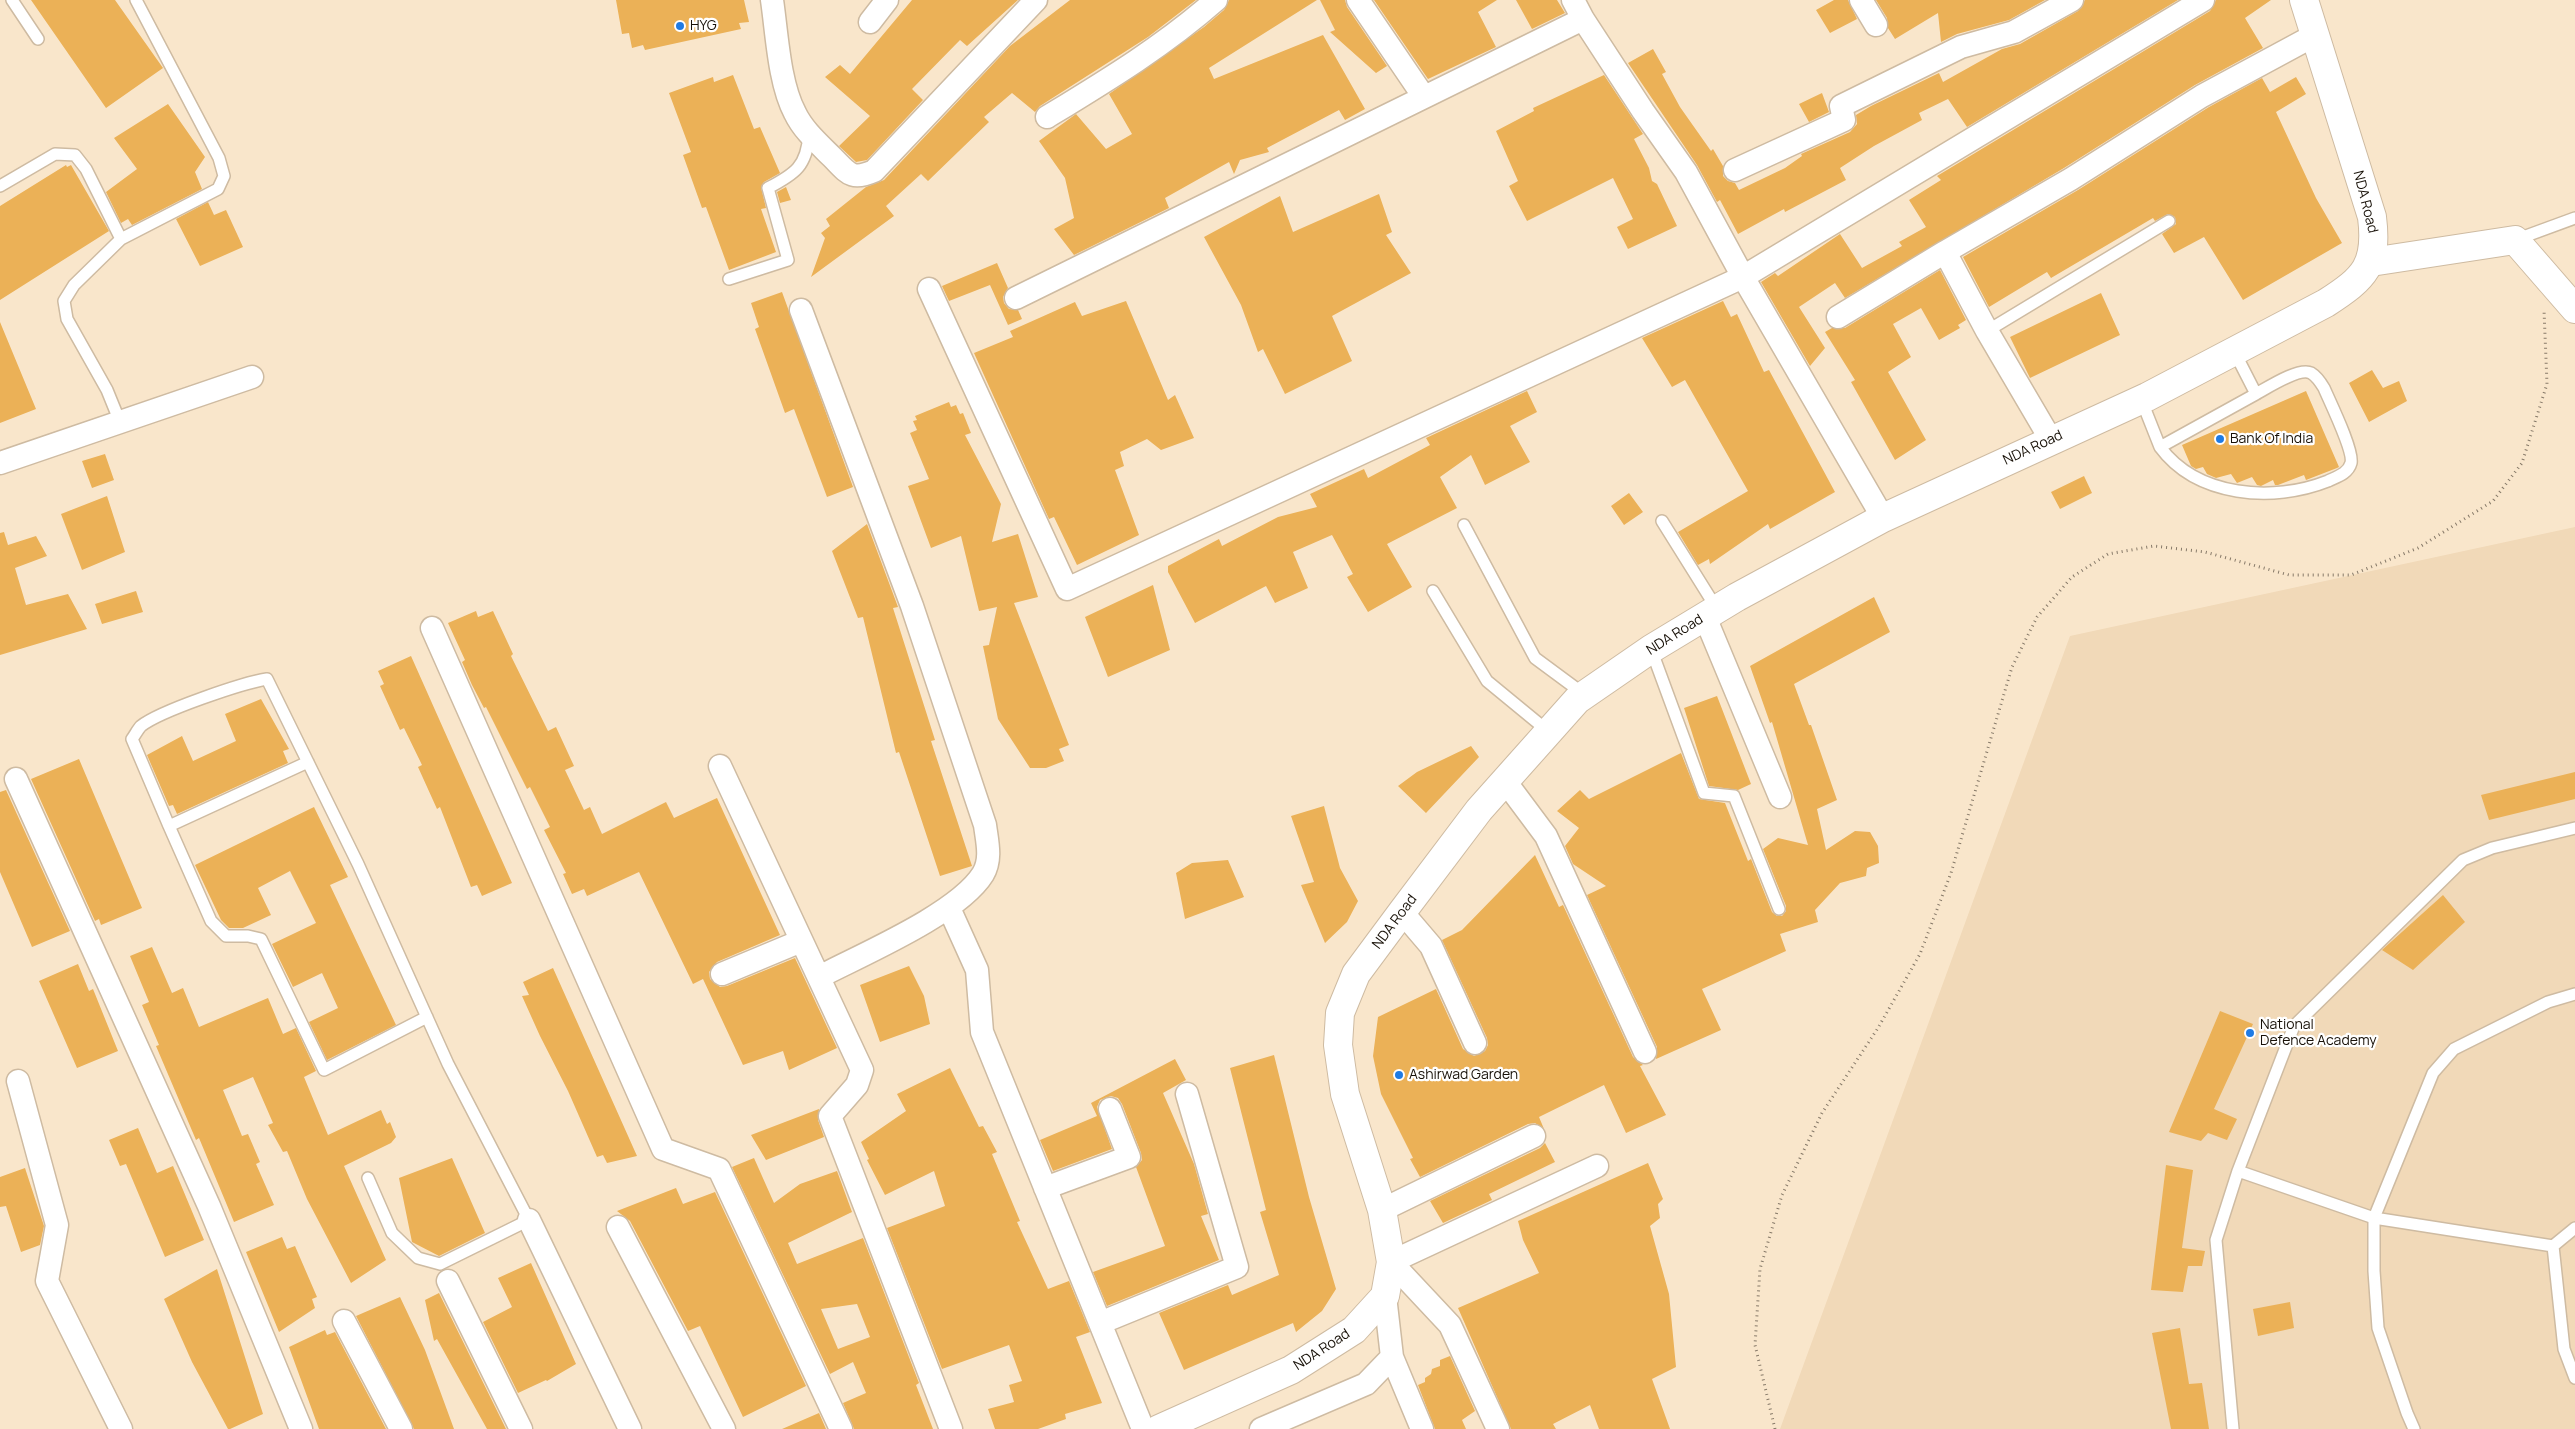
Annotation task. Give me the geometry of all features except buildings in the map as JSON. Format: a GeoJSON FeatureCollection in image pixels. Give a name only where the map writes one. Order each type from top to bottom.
{"type":"FeatureCollection","features":[{"type":"Feature","properties":{"kind":"main road","name":"NDA Road"},"geometry":{"type":"LineString","coordinates":[[1159,1429],[1291,1370],[1354,1330],[1384,1296],[1391,1262],[1382,1210],[1345,1094],[1338,1044],[1340,1013],[1356,974],[1479,810],[1577,700],[1652,649],[1711,613],[1883,518],[2141,399],[2326,303],[2352,286],[2371,262],[2375,239],[2372,217],[2304,0]]}},
{"type":"Feature","properties":{"kind":"main road"},"geometry":{"type":"LineString","coordinates":[[2371,262],[2515,240],[2575,309]]}},
{"type":"Feature","properties":{"kind":"street"},"geometry":{"type":"LineString","coordinates":[[772,0],[787,94],[795,114],[809,134],[850,175],[861,177],[874,171],[1036,0]]}},
{"type":"Feature","properties":{"kind":"street"},"geometry":{"type":"LineString","coordinates":[[870,22],[887,0]]}},
{"type":"Feature","properties":{"kind":"street"},"geometry":{"type":"LineString","coordinates":[[1047,117],[1126,68],[1189,23],[1216,0]]}},
{"type":"Feature","properties":{"kind":"street"},"geometry":{"type":"LineString","coordinates":[[1358,0],[1424,97]]}},
{"type":"Feature","properties":{"kind":"street"},"geometry":{"type":"LineString","coordinates":[[1861,0],[1876,25]]}},
{"type":"Feature","properties":{"kind":"street"},"geometry":{"type":"LineString","coordinates":[[1735,170],[1844,120],[1841,106],[1961,47],[2014,32],[2072,0]]}},
{"type":"Feature","properties":{"kind":"street"},"geometry":{"type":"LineString","coordinates":[[929,289],[1066,589],[1743,277],[2203,0]]}},
{"type":"Feature","properties":{"kind":"street"},"geometry":{"type":"LineString","coordinates":[[1016,298],[1424,97],[1578,10],[1686,172],[1743,277],[1883,518]]}},
{"type":"Feature","properties":{"kind":"street"},"geometry":{"type":"LineString","coordinates":[[1838,317],[2071,179],[2202,96],[2315,35]]}},
{"type":"Feature","properties":{"kind":"street"},"geometry":{"type":"LineString","coordinates":[[1945,252],[1987,331],[2052,440]]}},
{"type":"Feature","properties":{"kind":"street"},"geometry":{"type":"LineString","coordinates":[[801,310],[912,606],[985,825],[988,855],[984,873],[949,908],[818,977]]}},
{"type":"Feature","properties":{"kind":"street"},"geometry":{"type":"LineString","coordinates":[[0,463],[252,377]]}},
{"type":"Feature","properties":{"kind":"street"},"geometry":{"type":"LineString","coordinates":[[1711,613],[1780,797]]}},
{"type":"Feature","properties":{"kind":"street"},"geometry":{"type":"LineString","coordinates":[[432,628],[663,1149],[720,1169],[841,1429]]}},
{"type":"Feature","properties":{"kind":"street"},"geometry":{"type":"LineString","coordinates":[[720,766],[862,1070],[857,1085],[830,1116],[951,1429]]}},
{"type":"Feature","properties":{"kind":"street"},"geometry":{"type":"LineString","coordinates":[[16,779],[209,1206],[302,1429]]}},
{"type":"Feature","properties":{"kind":"street"},"geometry":{"type":"LineString","coordinates":[[1505,781],[1546,836],[1645,1052]]}},
{"type":"Feature","properties":{"kind":"street"},"geometry":{"type":"LineString","coordinates":[[949,908],[977,970],[982,1032],[1143,1429]]}},
{"type":"Feature","properties":{"kind":"street"},"geometry":{"type":"LineString","coordinates":[[1402,912],[1431,946],[1475,1043]]}},
{"type":"Feature","properties":{"kind":"street"},"geometry":{"type":"LineString","coordinates":[[722,974],[802,940]]}},
{"type":"Feature","properties":{"kind":"street"},"geometry":{"type":"LineString","coordinates":[[18,1081],[56,1225],[47,1281],[121,1429]]}},
{"type":"Feature","properties":{"kind":"street"},"geometry":{"type":"LineString","coordinates":[[1100,1323],[1237,1267],[1187,1094]]}},
{"type":"Feature","properties":{"kind":"street"},"geometry":{"type":"LineString","coordinates":[[1045,1188],[1129,1156],[1110,1108]]}},
{"type":"Feature","properties":{"kind":"street"},"geometry":{"type":"LineString","coordinates":[[1382,1210],[1534,1136]]}},
{"type":"Feature","properties":{"kind":"street"},"geometry":{"type":"LineString","coordinates":[[1498,1429],[1450,1325],[1391,1262],[1598,1166]]}},
{"type":"Feature","properties":{"kind":"street"},"geometry":{"type":"LineString","coordinates":[[529,1220],[630,1429]]}},
{"type":"Feature","properties":{"kind":"street"},"geometry":{"type":"LineString","coordinates":[[618,1227],[724,1429]]}},
{"type":"Feature","properties":{"kind":"street"},"geometry":{"type":"LineString","coordinates":[[448,1281],[521,1429]]}},
{"type":"Feature","properties":{"kind":"street"},"geometry":{"type":"LineString","coordinates":[[1384,1296],[1392,1357],[1422,1429]]}},
{"type":"Feature","properties":{"kind":"street"},"geometry":{"type":"LineString","coordinates":[[344,1321],[401,1429]]}},
{"type":"Feature","properties":{"kind":"street"},"geometry":{"type":"LineString","coordinates":[[1261,1429],[1304,1421],[1366,1384],[1392,1357]]}},
{"type":"Feature","properties":{"kind":"lane"},"geometry":{"type":"LineString","coordinates":[[12,0],[38,39]]}},
{"type":"Feature","properties":{"kind":"lane"},"geometry":{"type":"LineString","coordinates":[[120,422],[107,390],[67,319],[64,301],[74,285],[121,239],[218,189],[224,176],[219,158],[136,0]]}},
{"type":"Feature","properties":{"kind":"lane"},"geometry":{"type":"LineString","coordinates":[[729,279],[788,260],[768,188],[793,175],[804,159],[809,134]]}},
{"type":"Feature","properties":{"kind":"lane"},"geometry":{"type":"LineString","coordinates":[[0,186],[55,154],[75,155],[86,169],[121,239]]}},
{"type":"Feature","properties":{"kind":"lane"},"geometry":{"type":"LineString","coordinates":[[2515,240],[2575,218]]}},
{"type":"Feature","properties":{"kind":"lane"},"geometry":{"type":"LineString","coordinates":[[1987,331],[2169,222]]}},
{"type":"Feature","properties":{"kind":"lane"},"geometry":{"type":"LineString","coordinates":[[2234,351],[2256,394]]}},
{"type":"Feature","properties":{"kind":"lane"},"geometry":{"type":"LineString","coordinates":[[2141,399],[2160,446],[2169,459],[2199,479],[2223,488],[2250,493],[2311,487],[2343,475],[2351,464],[2350,451],[2324,388],[2310,373],[2300,371],[2160,446]]}},
{"type":"Feature","properties":{"kind":"lane"},"geometry":{"type":"LineString","coordinates":[[1662,521],[1711,613]]}},
{"type":"Feature","properties":{"kind":"lane"},"geometry":{"type":"LineString","coordinates":[[1464,525],[1535,658],[1585,695]]}},
{"type":"Feature","properties":{"kind":"lane"},"geometry":{"type":"LineString","coordinates":[[1433,591],[1487,681],[1548,732]]}},
{"type":"Feature","properties":{"kind":"lane"},"geometry":{"type":"LineString","coordinates":[[1652,649],[1704,793],[1734,796],[1779,909]]}},
{"type":"Feature","properties":{"kind":"lane"},"geometry":{"type":"LineString","coordinates":[[368,1178],[392,1233],[418,1258],[440,1264],[529,1220],[448,1064],[427,1017],[358,864],[267,679],[249,682],[169,712],[141,727],[132,739],[211,922],[226,936],[248,936],[261,939],[324,1070],[427,1017]]}},
{"type":"Feature","properties":{"kind":"lane"},"geometry":{"type":"LineString","coordinates":[[169,826],[308,762]]}},
{"type":"Feature","properties":{"kind":"lane"},"geometry":{"type":"LineString","coordinates":[[2232,1429],[2216,1240],[2238,1171],[2294,1026],[2463,860],[2492,848],[2575,828]]}},
{"type":"Feature","properties":{"kind":"lane"},"geometry":{"type":"LineString","coordinates":[[2414,1429],[2378,1328],[2374,1271],[2374,1218],[2434,1073],[2454,1049],[2548,1002],[2575,994]]}},
{"type":"Feature","properties":{"kind":"lane"},"geometry":{"type":"LineString","coordinates":[[2238,1171],[2374,1218],[2553,1246],[2575,1228]]}},
{"type":"Feature","properties":{"kind":"lane"},"geometry":{"type":"LineString","coordinates":[[2553,1246],[2564,1349],[2575,1378]]}},
{"type":"Feature","properties":{"kind":"path"},"geometry":{"type":"LineString","coordinates":[[1775,1429],[1755,1345],[1760,1269],[1782,1195],[1822,1113],[1878,1028],[1920,954],[1950,873],[2012,666],[2037,617],[2072,577],[2108,554],[2154,546],[2205,552],[2289,575],[2351,575],[2418,548],[2493,501],[2522,463],[2547,384],[2542,272]]}},
{"type":"Feature","properties":{"kind":"shaded area","name":"National Defence Academy"},"geometry":{"type":"Polygon","coordinates":[[[2575,527],[2575,1429],[1780,1429],[2070,636],[2575,527]]]}},
{"type":"Feature","properties":{"kind":"place","name":"HYG"},"geometry":{"type":"Point","coordinates":[680,26]}},
{"type":"Feature","properties":{"kind":"place","name":"Bank Of India"},"geometry":{"type":"Point","coordinates":[2220,439]}},
{"type":"Feature","properties":{"kind":"place","name":"National Defence Academy"},"geometry":{"type":"Point","coordinates":[2250,1033]}},
{"type":"Feature","properties":{"kind":"place","name":"Ashirwad Garden"},"geometry":{"type":"Point","coordinates":[1399,1075]}}]}
